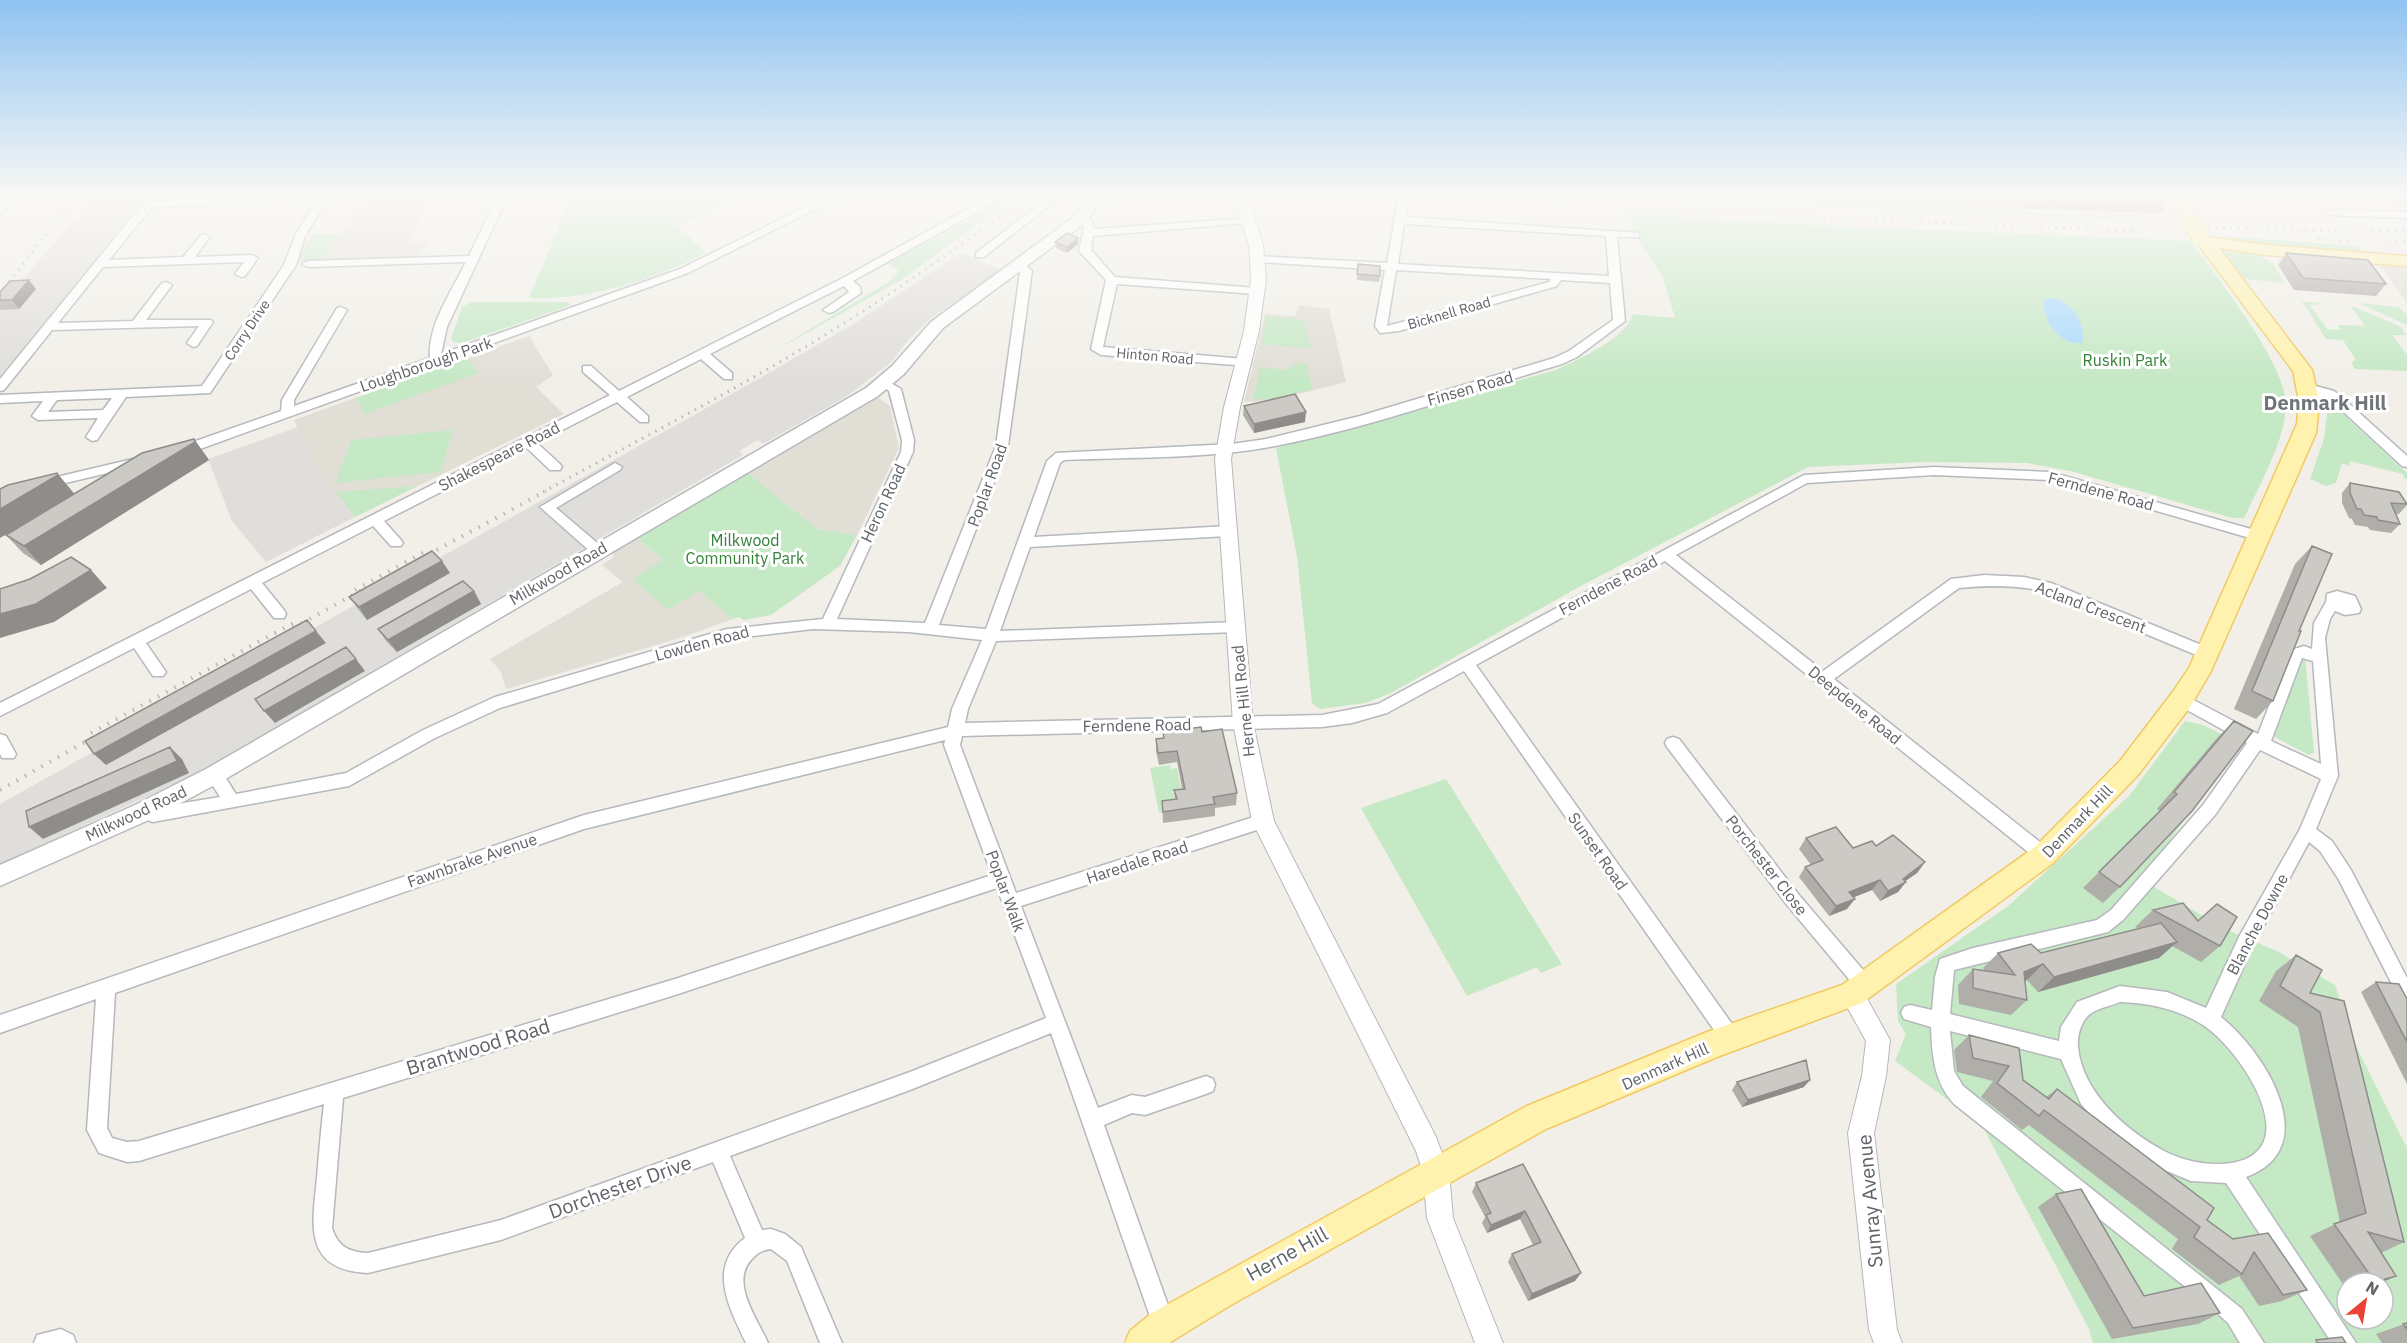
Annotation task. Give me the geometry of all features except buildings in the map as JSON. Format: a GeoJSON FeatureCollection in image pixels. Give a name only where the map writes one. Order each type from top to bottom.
{"type":"FeatureCollection","features":[{"type":"Feature","properties":{"kind":"main road","name":"Milkwood Road"},"geometry":{"type":"LineString","coordinates":[[0,876],[143,812],[214,775],[884,383],[937,325],[1031,258]]}},
{"type":"Feature","properties":{"kind":"main road","name":"Denmark Hill"},"geometry":{"type":"LineString","coordinates":[[1436,1172],[1538,1117],[1586,1101],[1730,1037],[1829,1005],[1858,989],[2044,855],[2129,768],[2181,700],[2199,671],[2205,653],[2306,433],[2310,412],[2309,392],[2302,370],[2218,258]]}},
{"type":"Feature","properties":{"kind":"main road"},"geometry":{"type":"LineString","coordinates":[[2388,258],[2407,261]]}},
{"type":"Feature","properties":{"kind":"main road","name":"Herne Hill"},"geometry":{"type":"LineString","coordinates":[[1153,1334],[1436,1172]]}},
{"type":"Feature","properties":{"kind":"street"},"geometry":{"type":"LineString","coordinates":[[0,387],[105,258]]}},
{"type":"Feature","properties":{"kind":"street"},"geometry":{"type":"LineString","coordinates":[[100,264],[252,258],[241,274]]}},
{"type":"Feature","properties":{"kind":"street","name":"Corry Drive"},"geometry":{"type":"LineString","coordinates":[[0,399],[201,392],[208,388],[290,265],[293,258]]}},
{"type":"Feature","properties":{"kind":"street","name":"Loughborough Park"},"geometry":{"type":"LineString","coordinates":[[167,455],[436,361],[684,271],[711,258]]}},
{"type":"Feature","properties":{"kind":"street","name":"Shakespeare Road"},"geometry":{"type":"LineString","coordinates":[[0,710],[887,258]]}},
{"type":"Feature","properties":{"kind":"street"},"geometry":{"type":"LineString","coordinates":[[1091,258],[1112,280],[1257,291]]}},
{"type":"Feature","properties":{"kind":"street"},"geometry":{"type":"LineString","coordinates":[[1391,267],[1393,258]]}},
{"type":"Feature","properties":{"kind":"street","name":"Finsen Road"},"geometry":{"type":"LineString","coordinates":[[1224,448],[1266,443],[1362,420],[1558,361],[1573,354],[1619,321],[1614,258]]}},
{"type":"Feature","properties":{"kind":"street"},"geometry":{"type":"LineString","coordinates":[[308,264],[471,259],[437,338],[436,361]]}},
{"type":"Feature","properties":{"kind":"street"},"geometry":{"type":"LineString","coordinates":[[1258,259],[1616,280]]}},
{"type":"Feature","properties":{"kind":"street","name":"Herne Hill Road"},"geometry":{"type":"LineString","coordinates":[[1258,259],[1257,291],[1245,363],[1224,448],[1243,723],[1263,821],[1401,1092],[1436,1172],[1440,1218],[1489,1343]]}},
{"type":"Feature","properties":{"kind":"street","name":"Poplar Road"},"geometry":{"type":"LineString","coordinates":[[930,629],[1002,446],[1026,271],[1020,266]]}},
{"type":"Feature","properties":{"kind":"street","name":"Bicknell Road"},"geometry":{"type":"LineString","coordinates":[[1391,267],[1381,326],[1384,330],[1395,329],[1553,284],[1558,276]]}},
{"type":"Feature","properties":{"kind":"street","name":"Hinton Road"},"geometry":{"type":"LineString","coordinates":[[1112,280],[1096,345],[1099,350],[1245,363]]}},
{"type":"Feature","properties":{"kind":"street"},"geometry":{"type":"LineString","coordinates":[[829,310],[855,293],[854,287],[845,281]]}},
{"type":"Feature","properties":{"kind":"street"},"geometry":{"type":"LineString","coordinates":[[137,324],[166,285]]}},
{"type":"Feature","properties":{"kind":"street"},"geometry":{"type":"LineString","coordinates":[[288,412],[288,400],[341,310]]}},
{"type":"Feature","properties":{"kind":"street"},"geometry":{"type":"LineString","coordinates":[[48,327],[207,322],[193,344]]}},
{"type":"Feature","properties":{"kind":"street"},"geometry":{"type":"LineString","coordinates":[[702,354],[728,376]]}},
{"type":"Feature","properties":{"kind":"street"},"geometry":{"type":"LineString","coordinates":[[587,369],[644,419]]}},
{"type":"Feature","properties":{"kind":"street","name":"Heron Road"},"geometry":{"type":"LineString","coordinates":[[828,624],[909,446],[895,389],[884,383]]}},
{"type":"Feature","properties":{"kind":"street"},"geometry":{"type":"LineString","coordinates":[[2309,392],[2340,402],[2407,464]]}},
{"type":"Feature","properties":{"kind":"street"},"geometry":{"type":"LineString","coordinates":[[92,437],[121,395]]}},
{"type":"Feature","properties":{"kind":"street"},"geometry":{"type":"LineString","coordinates":[[52,398],[39,416],[107,414]]}},
{"type":"Feature","properties":{"kind":"street"},"geometry":{"type":"LineString","coordinates":[[528,442],[555,467]]}},
{"type":"Feature","properties":{"kind":"street","name":"Poplar Walk"},"geometry":{"type":"LineString","coordinates":[[1153,1334],[1093,1120],[952,743],[960,709],[991,637],[1024,542],[1057,458],[1224,448]]}},
{"type":"Feature","properties":{"kind":"street"},"geometry":{"type":"LineString","coordinates":[[35,486],[146,460]]}},
{"type":"Feature","properties":{"kind":"street"},"geometry":{"type":"LineString","coordinates":[[597,550],[547,507],[615,467]]}},
{"type":"Feature","properties":{"kind":"street","name":"Ferndene Road"},"geometry":{"type":"LineString","coordinates":[[954,732],[965,729],[1322,721],[1352,717],[1402,699],[1804,479],[1934,471],[2050,476],[2260,536]]}},
{"type":"Feature","properties":{"kind":"street"},"geometry":{"type":"LineString","coordinates":[[375,520],[396,543]]}},
{"type":"Feature","properties":{"kind":"street"},"geometry":{"type":"LineString","coordinates":[[1024,542],[1228,531]]}},
{"type":"Feature","properties":{"kind":"street","name":"Deepdene Road"},"geometry":{"type":"LineString","coordinates":[[1666,555],[2044,855]]}},
{"type":"Feature","properties":{"kind":"street","name":"Acland Crescent"},"geometry":{"type":"LineString","coordinates":[[1823,679],[1936,596],[1956,583],[1966,580],[2024,582],[2046,587],[2205,653]]}},
{"type":"Feature","properties":{"kind":"street"},"geometry":{"type":"LineString","coordinates":[[253,582],[279,614]]}},
{"type":"Feature","properties":{"kind":"street"},"geometry":{"type":"LineString","coordinates":[[2330,776],[2318,657],[2320,622],[2327,609],[2334,604]]}},
{"type":"Feature","properties":{"kind":"street","name":"Lowden Road"},"geometry":{"type":"LineString","coordinates":[[143,812],[153,815],[169,813],[349,779],[429,734],[495,703],[688,644],[749,630],[828,624],[930,629],[991,637],[1236,627]]}},
{"type":"Feature","properties":{"kind":"street"},"geometry":{"type":"LineString","coordinates":[[137,641],[158,672]]}},
{"type":"Feature","properties":{"kind":"street"},"geometry":{"type":"LineString","coordinates":[[2253,1343],[2235,1317],[2214,1297],[1961,1097],[1950,1084],[1946,1073],[1940,1020],[1946,965],[2102,927],[2117,915],[2209,810],[2260,743],[2296,654],[2304,652],[2318,657]]}},
{"type":"Feature","properties":{"kind":"street","name":"Sunset Road"},"geometry":{"type":"LineString","coordinates":[[1467,664],[1730,1037]]}},
{"type":"Feature","properties":{"kind":"street"},"geometry":{"type":"LineString","coordinates":[[2181,700],[2260,743],[2330,776]]}},
{"type":"Feature","properties":{"kind":"street","name":"Fawnbrake Avenue"},"geometry":{"type":"LineString","coordinates":[[0,1024],[584,822],[954,732]]}},
{"type":"Feature","properties":{"kind":"street"},"geometry":{"type":"LineString","coordinates":[[0,740],[8,754]]}},
{"type":"Feature","properties":{"kind":"street","name":"Porchester Close"},"geometry":{"type":"LineString","coordinates":[[1673,743],[1858,989]]}},
{"type":"Feature","properties":{"kind":"street"},"geometry":{"type":"LineString","coordinates":[[214,775],[231,800]]}},
{"type":"Feature","properties":{"kind":"street","name":"Blanche Downe"},"geometry":{"type":"LineString","coordinates":[[2210,1020],[2246,940],[2307,831],[2330,776]]}},
{"type":"Feature","properties":{"kind":"street","name":"Haredale Road"},"geometry":{"type":"LineString","coordinates":[[1010,902],[1263,821]]}},
{"type":"Feature","properties":{"kind":"street"},"geometry":{"type":"LineString","coordinates":[[2307,831],[2326,846],[2345,875],[2407,996]]}},
{"type":"Feature","properties":{"kind":"street","name":"Brantwood Road"},"geometry":{"type":"LineString","coordinates":[[106,989],[97,1118],[100,1139],[106,1146],[127,1152],[139,1151],[675,987],[1001,879]]}},
{"type":"Feature","properties":{"kind":"street","name":"Sunray Avenue"},"geometry":{"type":"LineString","coordinates":[[1858,989],[1878,1040],[1874,1076],[1861,1133],[1883,1330],[1888,1343]]}},
{"type":"Feature","properties":{"kind":"street"},"geometry":{"type":"LineString","coordinates":[[2135,994],[2151,996],[2210,1020],[2226,1033],[2257,1068],[2272,1099],[2276,1128],[2266,1153],[2257,1162],[2231,1173],[2213,1174],[2184,1170],[2154,1158],[2117,1133],[2088,1102],[2078,1085],[2068,1052],[2068,1039],[2077,1016],[2090,1004],[2107,996],[2135,994]]}},
{"type":"Feature","properties":{"kind":"street"},"geometry":{"type":"LineString","coordinates":[[1910,1013],[2068,1052]]}},
{"type":"Feature","properties":{"kind":"street","name":"Dorchester Drive"},"geometry":{"type":"LineString","coordinates":[[334,1093],[322,1228],[325,1241],[339,1258],[352,1263],[368,1263],[501,1230],[965,1060],[1055,1023]]}},
{"type":"Feature","properties":{"kind":"street"},"geometry":{"type":"LineString","coordinates":[[1093,1120],[1132,1104],[1145,1106],[1206,1085]]}},
{"type":"Feature","properties":{"kind":"street"},"geometry":{"type":"LineString","coordinates":[[718,1152],[757,1242]]}},
{"type":"Feature","properties":{"kind":"street"},"geometry":{"type":"LineString","coordinates":[[2231,1173],[2345,1343]]}},
{"type":"Feature","properties":{"kind":"street"},"geometry":{"type":"LineString","coordinates":[[757,1343],[732,1282],[734,1266],[742,1254],[757,1242],[771,1239],[783,1244],[794,1254],[831,1343]]}},
{"type":"Feature","properties":{"kind":"street"},"geometry":{"type":"LineString","coordinates":[[45,1343],[61,1340],[65,1343]]}},
{"type":"Feature","properties":{"kind":"shaded area"},"geometry":{"type":"Polygon","coordinates":[[[42,258],[97,258],[51,318],[0,377],[0,304],[42,258]]]}},
{"type":"Feature","properties":{"kind":"shaded area"},"geometry":{"type":"Polygon","coordinates":[[[297,258],[402,258],[294,262],[297,258]]]}},
{"type":"Feature","properties":{"kind":"shaded area"},"geometry":{"type":"Polygon","coordinates":[[[954,258],[972,258],[1002,270],[931,318],[909,339],[891,362],[847,396],[763,444],[758,440],[739,451],[743,455],[196,774],[0,864],[0,804],[850,326],[954,258]]]}},
{"type":"Feature","properties":{"kind":"shaded area"},"geometry":{"type":"Polygon","coordinates":[[[2380,265],[2407,267],[2407,303],[2392,282],[2380,265]]]}},
{"type":"Feature","properties":{"kind":"shaded area"},"geometry":{"type":"Polygon","coordinates":[[[1299,305],[1329,309],[1346,382],[1276,400],[1244,402],[1265,314],[1295,316],[1299,305]]]}},
{"type":"Feature","properties":{"kind":"shaded area"},"geometry":{"type":"Polygon","coordinates":[[[529,336],[553,375],[536,387],[564,414],[355,517],[321,479],[294,420],[529,336]]]}},
{"type":"Feature","properties":{"kind":"shaded area"},"geometry":{"type":"Polygon","coordinates":[[[877,397],[890,406],[899,448],[857,535],[817,529],[748,473],[877,397]]]}},
{"type":"Feature","properties":{"kind":"shaded area"},"geometry":{"type":"Polygon","coordinates":[[[298,427],[321,479],[355,517],[266,562],[232,521],[208,459],[298,427]]]}},
{"type":"Feature","properties":{"kind":"shaded area"},"geometry":{"type":"Polygon","coordinates":[[[637,538],[733,619],[680,638],[506,689],[501,672],[490,659],[623,582],[602,565],[614,557],[612,552],[637,538]]]}},
{"type":"Feature","properties":{"kind":"green space"},"geometry":{"type":"Polygon","coordinates":[[[298,258],[324,258],[322,260],[296,261],[298,258]]]}},
{"type":"Feature","properties":{"kind":"green space"},"geometry":{"type":"Polygon","coordinates":[[[546,258],[696,258],[642,280],[598,292],[552,298],[529,298],[546,258]]]}},
{"type":"Feature","properties":{"kind":"green space"},"geometry":{"type":"Polygon","coordinates":[[[897,258],[931,258],[901,280],[767,355],[889,282],[899,271],[887,263],[897,258]]]}},
{"type":"Feature","properties":{"kind":"green space","name":"Ruskin Park"},"geometry":{"type":"Polygon","coordinates":[[[1650,258],[2203,258],[2248,321],[2275,368],[2283,388],[2286,406],[2285,419],[2264,478],[2244,518],[2232,518],[2071,471],[2027,463],[1924,462],[1808,467],[1577,588],[1389,694],[1365,703],[1320,709],[1312,703],[1297,556],[1276,448],[1556,370],[1613,339],[1629,322],[1632,314],[1675,318],[1662,275],[1650,258]]]}},
{"type":"Feature","properties":{"kind":"green space"},"geometry":{"type":"Polygon","coordinates":[[[2228,258],[2264,258],[2273,264],[2285,283],[2245,279],[2228,258]]]}},
{"type":"Feature","properties":{"kind":"green space"},"geometry":{"type":"Polygon","coordinates":[[[2302,301],[2323,304],[2310,305],[2327,329],[2341,330],[2338,325],[2365,326],[2350,305],[2401,327],[2406,335],[2392,335],[2407,355],[2407,371],[2355,369],[2351,362],[2356,360],[2343,340],[2326,339],[2302,301]]]}},
{"type":"Feature","properties":{"kind":"green space"},"geometry":{"type":"Polygon","coordinates":[[[471,302],[568,302],[571,305],[462,343],[453,342],[451,338],[462,307],[471,302]]]}},
{"type":"Feature","properties":{"kind":"green space"},"geometry":{"type":"Polygon","coordinates":[[[2358,303],[2399,307],[2407,315],[2407,325],[2358,303]]]}},
{"type":"Feature","properties":{"kind":"green space"},"geometry":{"type":"Polygon","coordinates":[[[1266,316],[1304,320],[1311,349],[1262,344],[1266,316]]]}},
{"type":"Feature","properties":{"kind":"green space"},"geometry":{"type":"Polygon","coordinates":[[[468,358],[478,373],[365,414],[356,398],[468,358]]]}},
{"type":"Feature","properties":{"kind":"green space"},"geometry":{"type":"Polygon","coordinates":[[[1296,363],[1307,364],[1312,389],[1276,399],[1253,399],[1260,367],[1288,370],[1296,363]]]}},
{"type":"Feature","properties":{"kind":"green space"},"geometry":{"type":"Polygon","coordinates":[[[2328,408],[2339,410],[2407,473],[2407,479],[2403,474],[2350,461],[2350,466],[2342,463],[2336,483],[2326,486],[2310,479],[2324,439],[2328,408]]]}},
{"type":"Feature","properties":{"kind":"green space"},"geometry":{"type":"Polygon","coordinates":[[[453,430],[440,472],[335,483],[352,440],[453,430]]]}},
{"type":"Feature","properties":{"kind":"green space","name":"Milkwood Community Park"},"geometry":{"type":"Polygon","coordinates":[[[748,473],[817,529],[857,535],[840,566],[771,615],[744,620],[739,617],[733,619],[699,591],[668,610],[633,579],[663,560],[637,538],[748,473]]]}},
{"type":"Feature","properties":{"kind":"green space"},"geometry":{"type":"Polygon","coordinates":[[[417,486],[355,517],[336,492],[417,486]]]}},
{"type":"Feature","properties":{"kind":"green space"},"geometry":{"type":"Polygon","coordinates":[[[2302,656],[2305,656],[2314,753],[2309,755],[2271,735],[2302,656]]]}},
{"type":"Feature","properties":{"kind":"green space"},"geometry":{"type":"Polygon","coordinates":[[[2185,721],[2203,725],[2236,741],[2211,782],[2146,874],[2151,885],[2223,928],[2279,952],[2335,985],[2357,1048],[2407,1148],[2407,1343],[2093,1343],[2089,1329],[1982,1125],[1895,1061],[1906,1034],[1898,1021],[1896,984],[2008,906],[2129,796],[2185,721]]]}},
{"type":"Feature","properties":{"kind":"green space"},"geometry":{"type":"Polygon","coordinates":[[[1170,765],[1171,769],[1177,768],[1181,790],[1173,791],[1177,811],[1159,813],[1150,768],[1170,765]]]}},
{"type":"Feature","properties":{"kind":"green space"},"geometry":{"type":"Polygon","coordinates":[[[1446,779],[1562,964],[1541,973],[1537,967],[1467,996],[1361,808],[1446,779]]]}},
{"type":"Feature","properties":{"kind":"water"},"geometry":{"type":"Polygon","coordinates":[[[2047,298],[2063,302],[2075,312],[2083,335],[2082,343],[2066,340],[2054,331],[2044,309],[2043,301],[2047,298]]]}},
{"type":"Feature","properties":{"kind":"railway"},"geometry":{"type":"LineString","coordinates":[[0,294],[28,258]]}},
{"type":"Feature","properties":{"kind":"railway"},"geometry":{"type":"LineString","coordinates":[[543,492],[802,349],[941,258]]}},
{"type":"Feature","properties":{"kind":"railway"},"geometry":{"type":"LineString","coordinates":[[420,559],[546,491]]}},
{"type":"Feature","properties":{"kind":"railway"},"geometry":{"type":"LineString","coordinates":[[355,590],[426,551]]}},
{"type":"Feature","properties":{"kind":"railway"},"geometry":{"type":"LineString","coordinates":[[293,628],[364,589]]}},
{"type":"Feature","properties":{"kind":"railway"},"geometry":{"type":"LineString","coordinates":[[91,733],[299,620]]}},
{"type":"Feature","properties":{"kind":"railway"},"geometry":{"type":"LineString","coordinates":[[0,790],[101,733]]}},
{"type":"Feature","properties":{"kind":"district","name":"Denmark Hill"},"geometry":{"type":"Point","coordinates":[2325,403]}}]}
